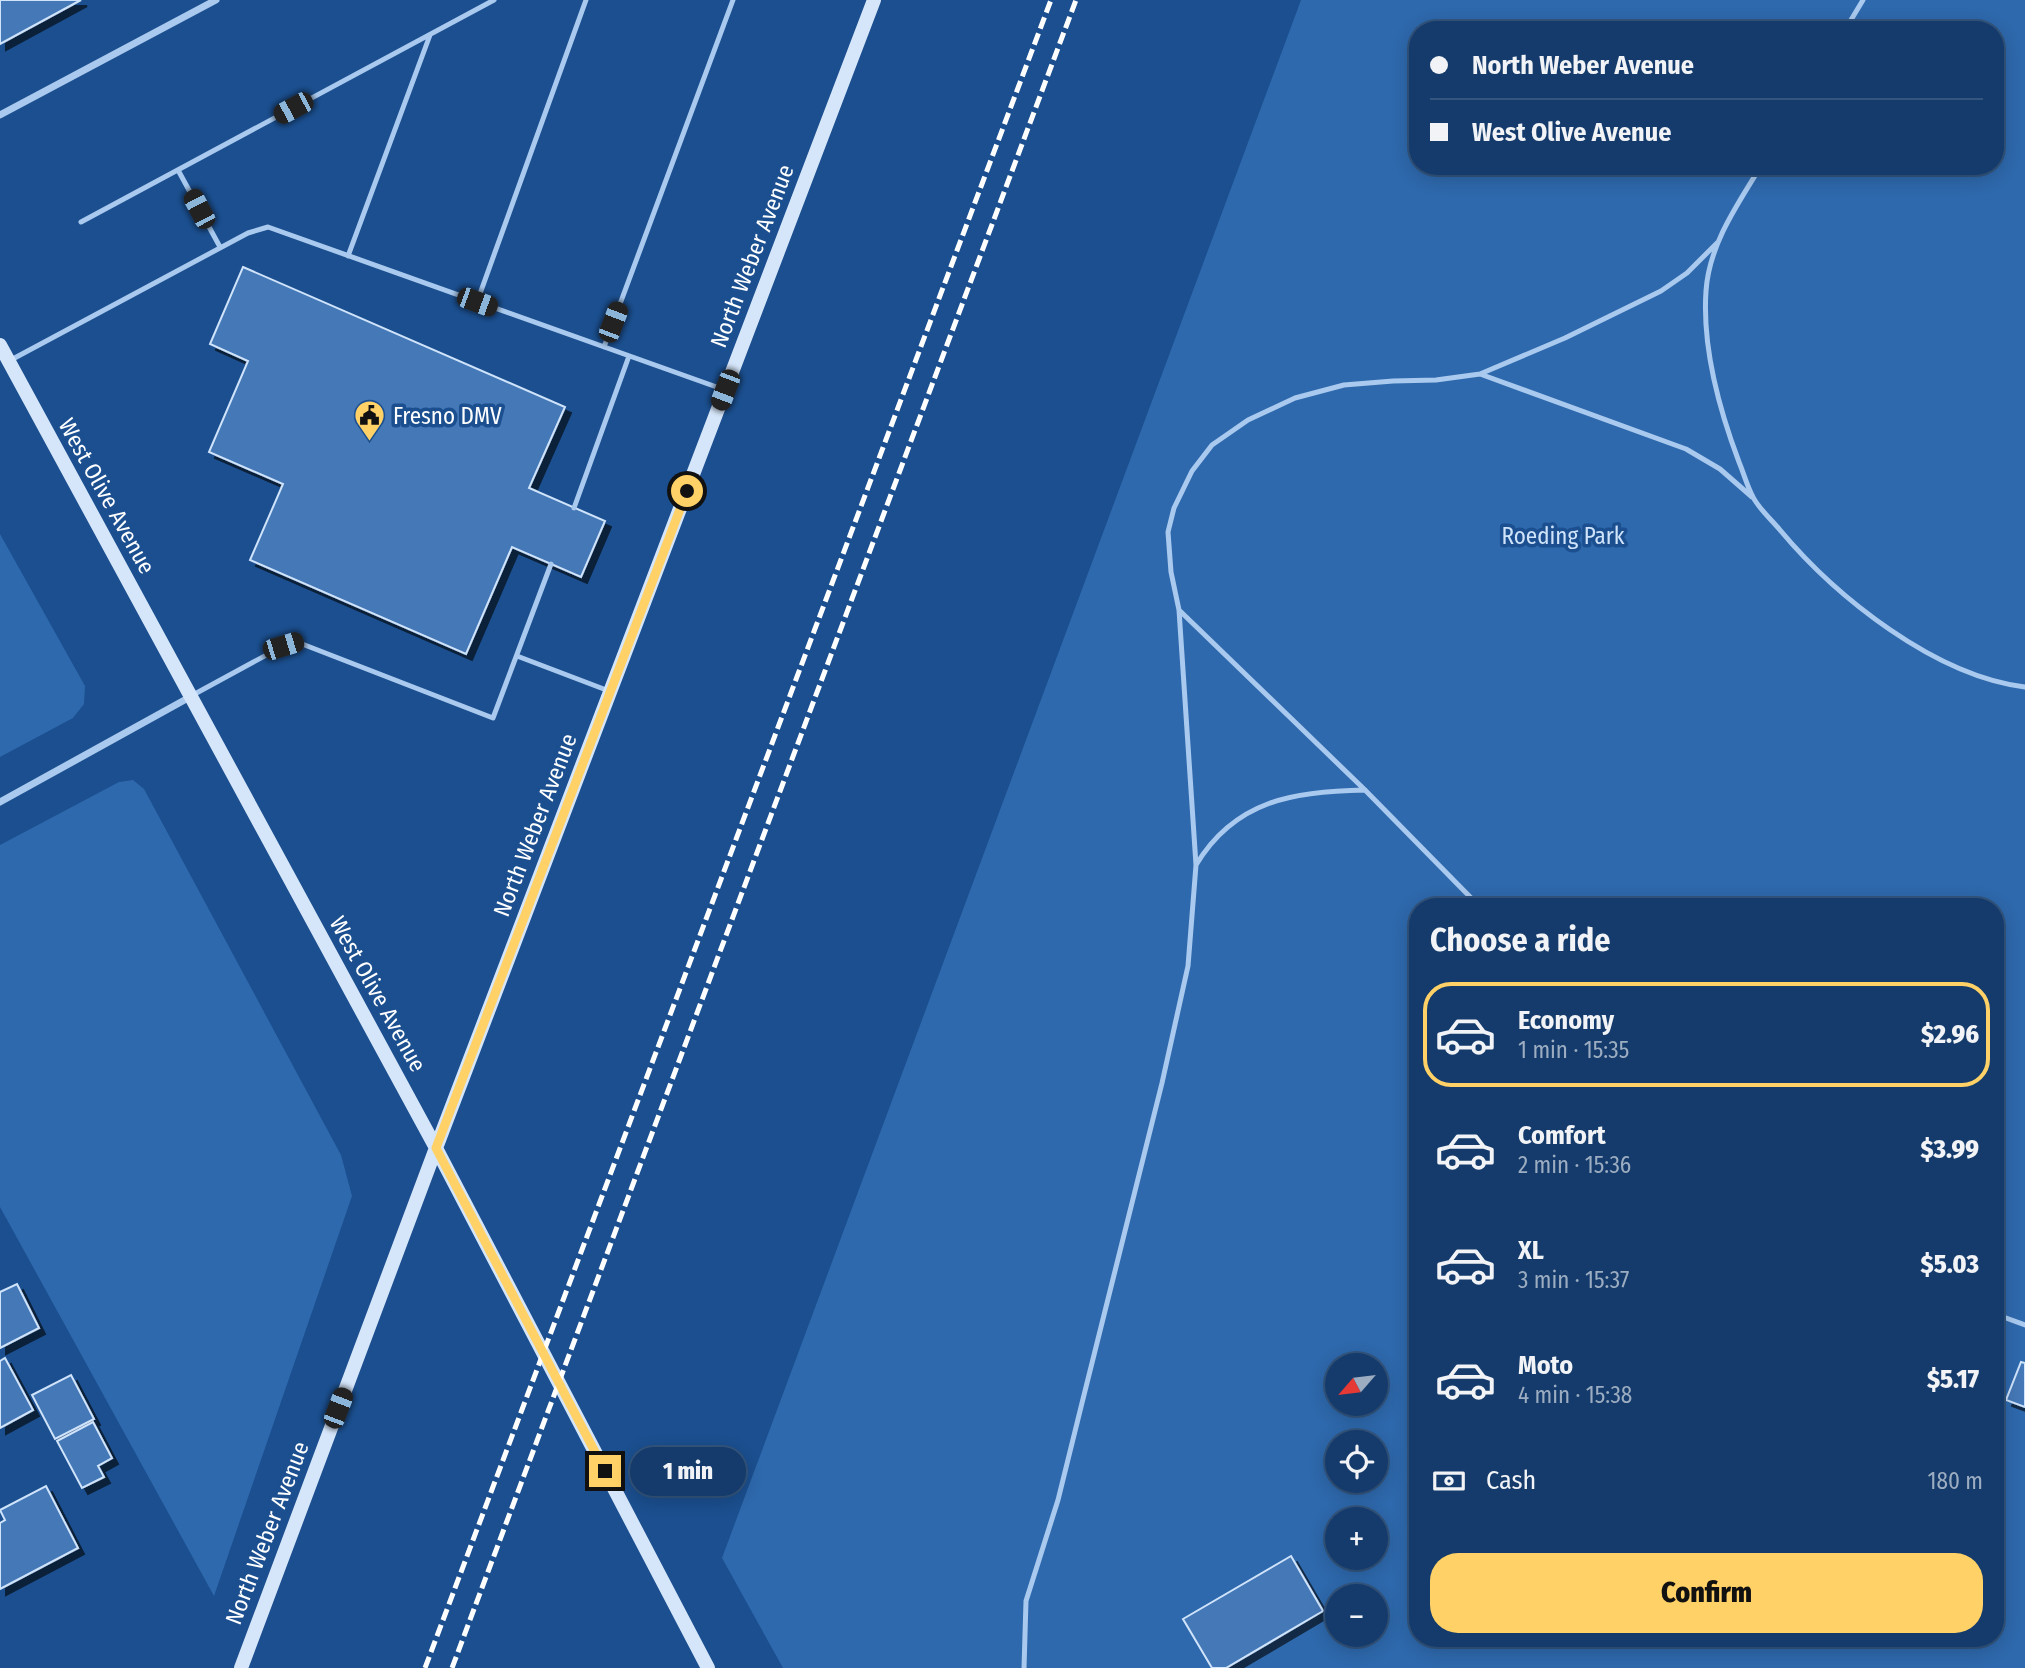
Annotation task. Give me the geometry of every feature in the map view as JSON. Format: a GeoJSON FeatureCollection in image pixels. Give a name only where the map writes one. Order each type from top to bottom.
{"type":"FeatureCollection","features":[{"type":"Feature","properties":{"kind":"street"},"geometry":{"type":"LineString","coordinates":[[0,116],[216,0]]}},
{"type":"Feature","properties":{"kind":"street","name":"North Weber Avenue"},"geometry":{"type":"LineString","coordinates":[[241,1668],[436,1148],[874,0]]}},
{"type":"Feature","properties":{"kind":"street","name":"West Olive Avenue"},"geometry":{"type":"LineString","coordinates":[[0,345],[436,1148],[708,1668]]}},
{"type":"Feature","properties":{"kind":"street"},"geometry":{"type":"LineString","coordinates":[[0,802],[191,696]]}},
{"type":"Feature","properties":{"kind":"lane"},"geometry":{"type":"LineString","coordinates":[[81,222],[494,0]]}},
{"type":"Feature","properties":{"kind":"lane"},"geometry":{"type":"LineString","coordinates":[[477,302],[586,0]]}},
{"type":"Feature","properties":{"kind":"lane"},"geometry":{"type":"LineString","coordinates":[[604,347],[733,0]]}},
{"type":"Feature","properties":{"kind":"lane"},"geometry":{"type":"LineString","coordinates":[[1850,21],[1863,0]]}},
{"type":"Feature","properties":{"kind":"lane"},"geometry":{"type":"LineString","coordinates":[[348,256],[430,34]]}},
{"type":"Feature","properties":{"kind":"lane"},"geometry":{"type":"LineString","coordinates":[[178,170],[220,247]]}},
{"type":"Feature","properties":{"kind":"lane"},"geometry":{"type":"LineString","coordinates":[[1753,498],[1716,391],[1707,337],[1706,290],[1717,243],[1755,175]]}},
{"type":"Feature","properties":{"kind":"lane"},"geometry":{"type":"LineString","coordinates":[[9,361],[220,247],[248,233],[268,227],[725,390]]}},
{"type":"Feature","properties":{"kind":"lane"},"geometry":{"type":"LineString","coordinates":[[1024,1668],[1026,1601],[1058,1500],[1188,966],[1196,865],[1179,610],[1171,572],[1168,532],[1174,508],[1192,471],[1212,445],[1260,414],[1295,398],[1344,385],[1393,380],[1436,380],[1480,373],[1565,338],[1661,291],[1687,273],[1717,243]]}},
{"type":"Feature","properties":{"kind":"lane"},"geometry":{"type":"LineString","coordinates":[[574,508],[629,356]]}},
{"type":"Feature","properties":{"kind":"lane"},"geometry":{"type":"LineString","coordinates":[[1480,373],[1686,449],[1720,469],[1753,498],[1788,541],[1852,604],[1939,658],[1975,675],[2025,687]]}},
{"type":"Feature","properties":{"kind":"lane"},"geometry":{"type":"LineString","coordinates":[[191,696],[283,646],[297,642],[493,718],[551,564]]}},
{"type":"Feature","properties":{"kind":"lane"},"geometry":{"type":"LineString","coordinates":[[1179,610],[1365,790],[1471,898]]}},
{"type":"Feature","properties":{"kind":"lane"},"geometry":{"type":"LineString","coordinates":[[517,656],[610,691]]}},
{"type":"Feature","properties":{"kind":"lane"},"geometry":{"type":"LineString","coordinates":[[1196,865],[1209,843],[1228,826],[1282,797],[1327,790],[1365,790]]}},
{"type":"Feature","properties":{"kind":"lane"},"geometry":{"type":"LineString","coordinates":[[2004,1317],[2025,1325]]}},
{"type":"Feature","properties":{"kind":"green space","name":"Roeding Park"},"geometry":{"type":"Polygon","coordinates":[[[1301,0],[2025,0],[2025,1668],[783,1668],[722,1558],[1301,0]]]}},
{"type":"Feature","properties":{"kind":"green space"},"geometry":{"type":"Polygon","coordinates":[[[0,534],[85,686],[84,704],[73,718],[0,757],[0,534]]]}},
{"type":"Feature","properties":{"kind":"green space"},"geometry":{"type":"Polygon","coordinates":[[[133,780],[144,789],[341,1155],[352,1196],[214,1596],[0,1207],[0,845],[119,782],[133,780]]]}},
{"type":"Feature","properties":{"kind":"building"},"geometry":{"type":"Polygon","coordinates":[[[0,0],[81,0],[0,44],[0,0]]]}},
{"type":"Feature","properties":{"kind":"building"},"geometry":{"type":"Polygon","coordinates":[[[243,267],[565,407],[529,488],[605,521],[581,577],[512,547],[466,654],[250,560],[283,484],[209,452],[248,361],[210,344],[243,267]]]}},
{"type":"Feature","properties":{"kind":"building"},"geometry":{"type":"Polygon","coordinates":[[[17,1284],[39,1328],[0,1348],[0,1292],[17,1284]]]}},
{"type":"Feature","properties":{"kind":"building"},"geometry":{"type":"Polygon","coordinates":[[[5,1358],[33,1410],[0,1428],[0,1361],[5,1358]]]}},
{"type":"Feature","properties":{"kind":"building"},"geometry":{"type":"Polygon","coordinates":[[[2021,1362],[2025,1363],[2025,1407],[2006,1400],[2021,1362]]]}},
{"type":"Feature","properties":{"kind":"building"},"geometry":{"type":"Polygon","coordinates":[[[71,1375],[94,1419],[55,1439],[32,1395],[71,1375]]]}},
{"type":"Feature","properties":{"kind":"building"},"geometry":{"type":"Polygon","coordinates":[[[93,1422],[112,1458],[98,1466],[104,1477],[82,1488],[57,1441],[93,1422]]]}},
{"type":"Feature","properties":{"kind":"building"},"geometry":{"type":"Polygon","coordinates":[[[46,1486],[78,1548],[0,1589],[0,1523],[5,1520],[0,1510],[46,1486]]]}},
{"type":"Feature","properties":{"kind":"building"},"geometry":{"type":"Polygon","coordinates":[[[1291,1556],[1323,1611],[1226,1668],[1212,1668],[1183,1619],[1291,1556]]]}},
{"type":"Feature","properties":{"kind":"railway"},"geometry":{"type":"LineString","coordinates":[[425,1668],[1051,0]]}},
{"type":"Feature","properties":{"kind":"railway"},"geometry":{"type":"LineString","coordinates":[[452,1668],[1076,0]]}},
{"type":"Feature","properties":{"kind":"place","name":"Fresno DMV"},"geometry":{"type":"Point","coordinates":[370,443]}},
{"type":"Feature","properties":{"kind":"route"},"geometry":{"type":"LineString","coordinates":[[605,1471],[436,1148],[687,491]]}}]}
